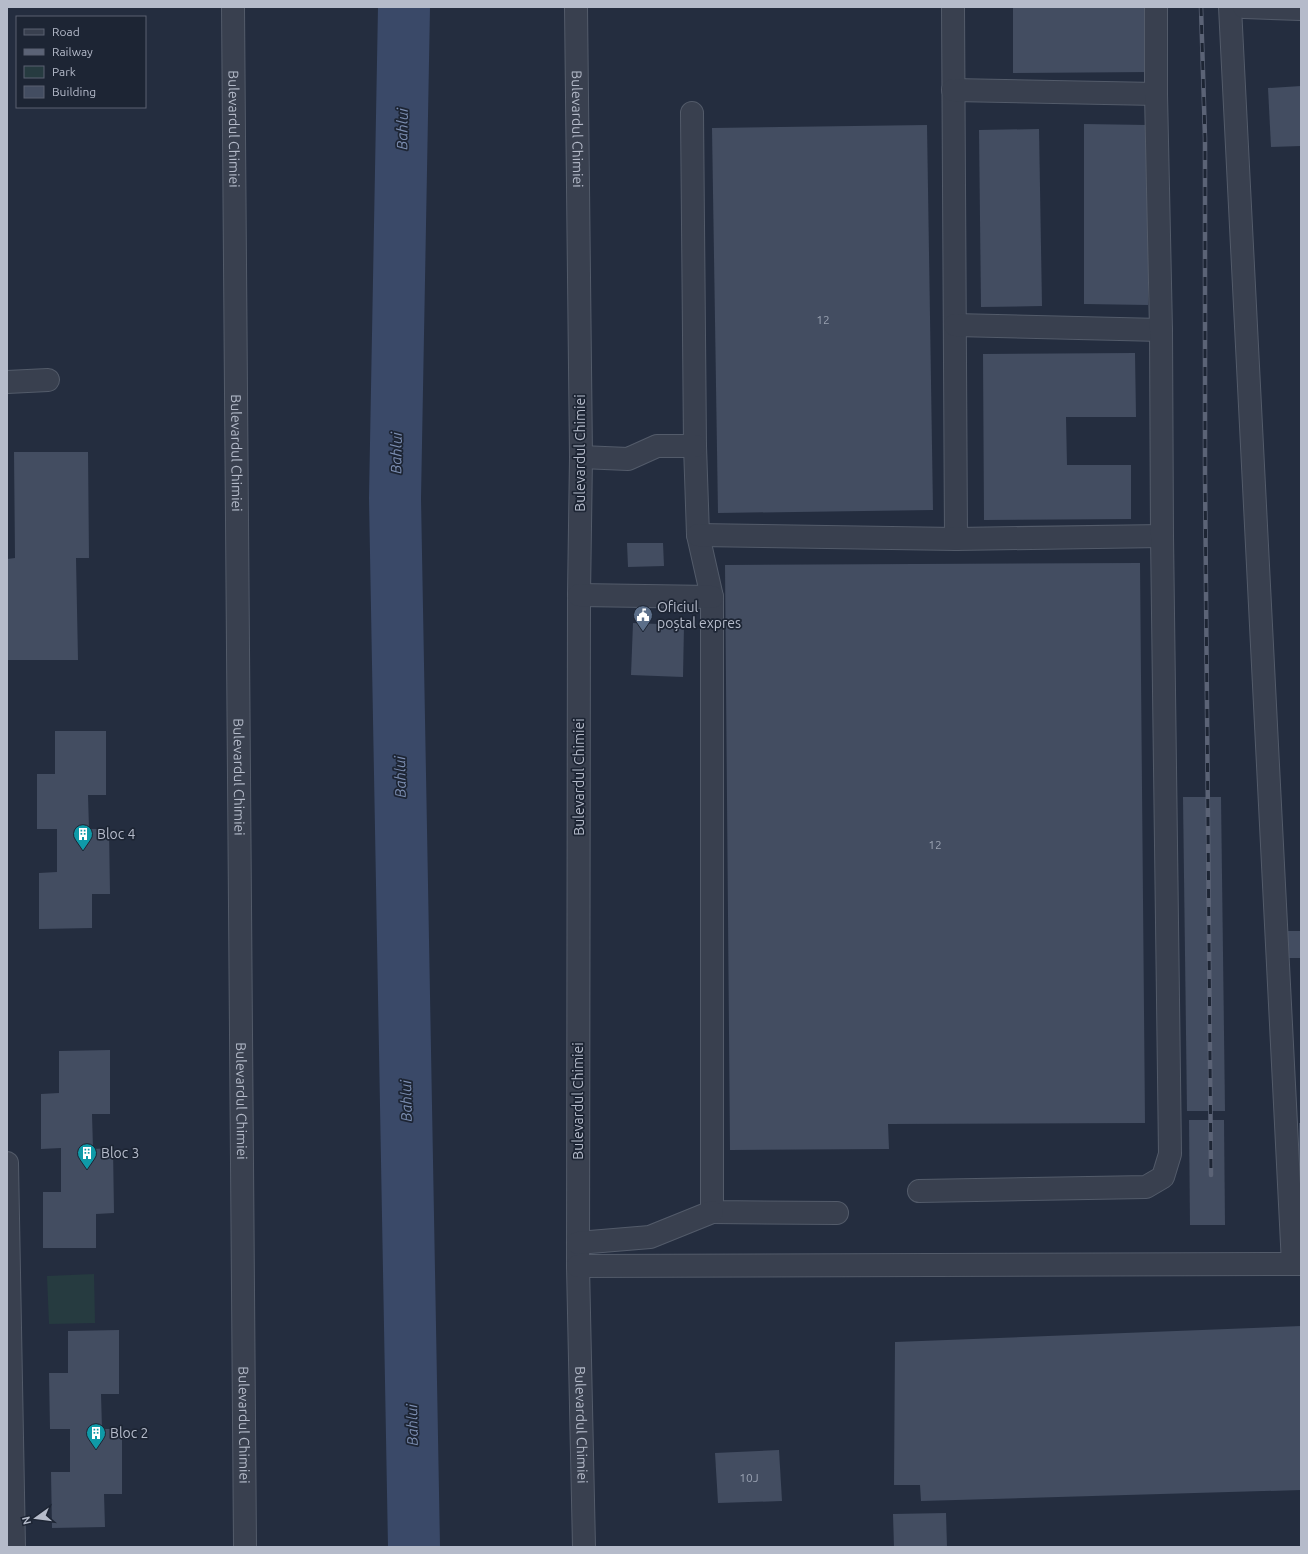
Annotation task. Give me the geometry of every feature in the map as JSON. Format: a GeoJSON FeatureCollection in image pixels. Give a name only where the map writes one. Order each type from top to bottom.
{"type":"FeatureCollection","features":[{"type":"Feature","properties":{"kind":"street","name":"Bulevardul Chimiei"},"geometry":{"type":"LineString","coordinates":[[233,7],[245,1547]]}},
{"type":"Feature","properties":{"kind":"street","name":"Bulevardul Chimiei"},"geometry":{"type":"LineString","coordinates":[[576,7],[581,457],[579,595],[578,1266],[584,1547]]}},
{"type":"Feature","properties":{"kind":"street"},"geometry":{"type":"LineString","coordinates":[[953,7],[956,539]]}},
{"type":"Feature","properties":{"kind":"street"},"geometry":{"type":"LineString","coordinates":[[919,1191],[1146,1187],[1163,1178],[1170,1154],[1156,7]]}},
{"type":"Feature","properties":{"kind":"street"},"geometry":{"type":"LineString","coordinates":[[578,1266],[1297,1264],[1230,7]]}},
{"type":"Feature","properties":{"kind":"street"},"geometry":{"type":"LineString","coordinates":[[1244,7],[1301,9]]}},
{"type":"Feature","properties":{"kind":"street"},"geometry":{"type":"LineString","coordinates":[[953,90],[1156,94]]}},
{"type":"Feature","properties":{"kind":"street"},"geometry":{"type":"LineString","coordinates":[[692,113],[695,446],[698,535],[712,597],[712,1212]]}},
{"type":"Feature","properties":{"kind":"street"},"geometry":{"type":"LineString","coordinates":[[955,325],[1161,330]]}},
{"type":"Feature","properties":{"kind":"street"},"geometry":{"type":"LineString","coordinates":[[7,382],[48,380]]}},
{"type":"Feature","properties":{"kind":"street"},"geometry":{"type":"LineString","coordinates":[[581,457],[628,459],[657,446],[695,446]]}},
{"type":"Feature","properties":{"kind":"street"},"geometry":{"type":"LineString","coordinates":[[698,535],[956,539],[1162,536]]}},
{"type":"Feature","properties":{"kind":"street"},"geometry":{"type":"LineString","coordinates":[[579,595],[712,597]]}},
{"type":"Feature","properties":{"kind":"street"},"geometry":{"type":"LineString","coordinates":[[7,1163],[14,1547]]}},
{"type":"Feature","properties":{"kind":"street"},"geometry":{"type":"LineString","coordinates":[[578,1243],[650,1236],[712,1212],[837,1213]]}},
{"type":"Feature","properties":{"kind":"green space"},"geometry":{"type":"Polygon","coordinates":[[[94,1274],[95,1323],[49,1324],[47,1276],[94,1274]]]}},
{"type":"Feature","properties":{"kind":"building"},"geometry":{"type":"Polygon","coordinates":[[[1013,7],[1151,7],[1152,72],[1013,73],[1013,7]]]}},
{"type":"Feature","properties":{"kind":"building"},"geometry":{"type":"Polygon","coordinates":[[[1301,86],[1301,146],[1271,147],[1268,88],[1301,86]]]}},
{"type":"Feature","properties":{"kind":"building"},"geometry":{"type":"Polygon","coordinates":[[[1084,124],[1148,125],[1148,305],[1084,304],[1084,124]]]}},
{"type":"Feature","properties":{"kind":"building"},"geometry":{"type":"Polygon","coordinates":[[[927,125],[933,510],[718,513],[712,128],[927,125]]]}},
{"type":"Feature","properties":{"kind":"building"},"geometry":{"type":"Polygon","coordinates":[[[1039,129],[1042,306],[981,307],[979,130],[1039,129]]]}},
{"type":"Feature","properties":{"kind":"building"},"geometry":{"type":"Polygon","coordinates":[[[1135,353],[1136,417],[1066,417],[1067,465],[1131,465],[1131,519],[984,520],[983,354],[1135,353]]]}},
{"type":"Feature","properties":{"kind":"building"},"geometry":{"type":"Polygon","coordinates":[[[14,452],[88,452],[89,558],[76,558],[78,660],[8,660],[7,559],[15,558],[14,452]]]}},
{"type":"Feature","properties":{"kind":"building"},"geometry":{"type":"Polygon","coordinates":[[[627,543],[663,543],[664,566],[628,567],[627,543]]]}},
{"type":"Feature","properties":{"kind":"building"},"geometry":{"type":"Polygon","coordinates":[[[1140,563],[1145,1123],[888,1124],[889,1149],[730,1150],[725,565],[1140,563]]]}},
{"type":"Feature","properties":{"kind":"building"},"geometry":{"type":"Polygon","coordinates":[[[633,623],[684,625],[683,677],[631,675],[633,623]]]}},
{"type":"Feature","properties":{"kind":"building","name":"Bloc 4"},"geometry":{"type":"Polygon","coordinates":[[[55,731],[106,731],[106,795],[88,795],[89,829],[109,829],[110,894],[92,894],[92,928],[39,929],[39,873],[57,872],[57,829],[37,829],[37,774],[55,774],[55,731]]]}},
{"type":"Feature","properties":{"kind":"building"},"geometry":{"type":"Polygon","coordinates":[[[1183,797],[1221,797],[1225,1111],[1187,1111],[1183,797]]]}},
{"type":"Feature","properties":{"kind":"building"},"geometry":{"type":"Polygon","coordinates":[[[1288,931],[1301,931],[1301,958],[1288,958],[1288,931]]]}},
{"type":"Feature","properties":{"kind":"building","name":"Bloc 3"},"geometry":{"type":"Polygon","coordinates":[[[110,1050],[110,1114],[92,1114],[93,1149],[113,1148],[114,1213],[96,1214],[96,1248],[43,1248],[43,1192],[61,1192],[61,1148],[41,1149],[41,1094],[59,1093],[59,1051],[110,1050]]]}},
{"type":"Feature","properties":{"kind":"building"},"geometry":{"type":"Polygon","coordinates":[[[1189,1120],[1224,1120],[1225,1225],[1190,1225],[1189,1120]]]}},
{"type":"Feature","properties":{"kind":"building"},"geometry":{"type":"Polygon","coordinates":[[[1299,1123],[1301,1123],[1301,1188],[1299,1188],[1299,1123]]]}},
{"type":"Feature","properties":{"kind":"building"},"geometry":{"type":"Polygon","coordinates":[[[1301,1326],[1301,1490],[921,1501],[920,1485],[894,1485],[895,1342],[1301,1326]]]}},
{"type":"Feature","properties":{"kind":"building","name":"Bloc 2"},"geometry":{"type":"Polygon","coordinates":[[[119,1330],[119,1394],[101,1394],[102,1429],[122,1429],[122,1494],[104,1494],[105,1527],[52,1528],[51,1472],[70,1472],[70,1429],[50,1429],[49,1373],[68,1373],[68,1331],[119,1330]]]}},
{"type":"Feature","properties":{"kind":"building"},"geometry":{"type":"Polygon","coordinates":[[[779,1450],[782,1501],[718,1503],[715,1453],[779,1450]]]}},
{"type":"Feature","properties":{"kind":"building"},"geometry":{"type":"Polygon","coordinates":[[[946,1513],[947,1547],[894,1547],[893,1514],[946,1513]]]}},
{"type":"Feature","properties":{"kind":"waterway","name":"Bahlui"},"geometry":{"type":"LineString","coordinates":[[404,7],[395,498],[414,1547]]}},
{"type":"Feature","properties":{"kind":"railway"},"geometry":{"type":"LineString","coordinates":[[1201,7],[1205,138],[1205,474],[1211,1175]]}},
{"type":"Feature","properties":{"kind":"place","name":"Oficiul poștal expres"},"geometry":{"type":"Point","coordinates":[643,632]}},
{"type":"Feature","properties":{"kind":"place","name":"Bloc 4"},"geometry":{"type":"Point","coordinates":[83,851]}},
{"type":"Feature","properties":{"kind":"place","name":"Bloc 3"},"geometry":{"type":"Point","coordinates":[87,1170]}},
{"type":"Feature","properties":{"kind":"place","name":"Bloc 2"},"geometry":{"type":"Point","coordinates":[96,1450]}}]}
